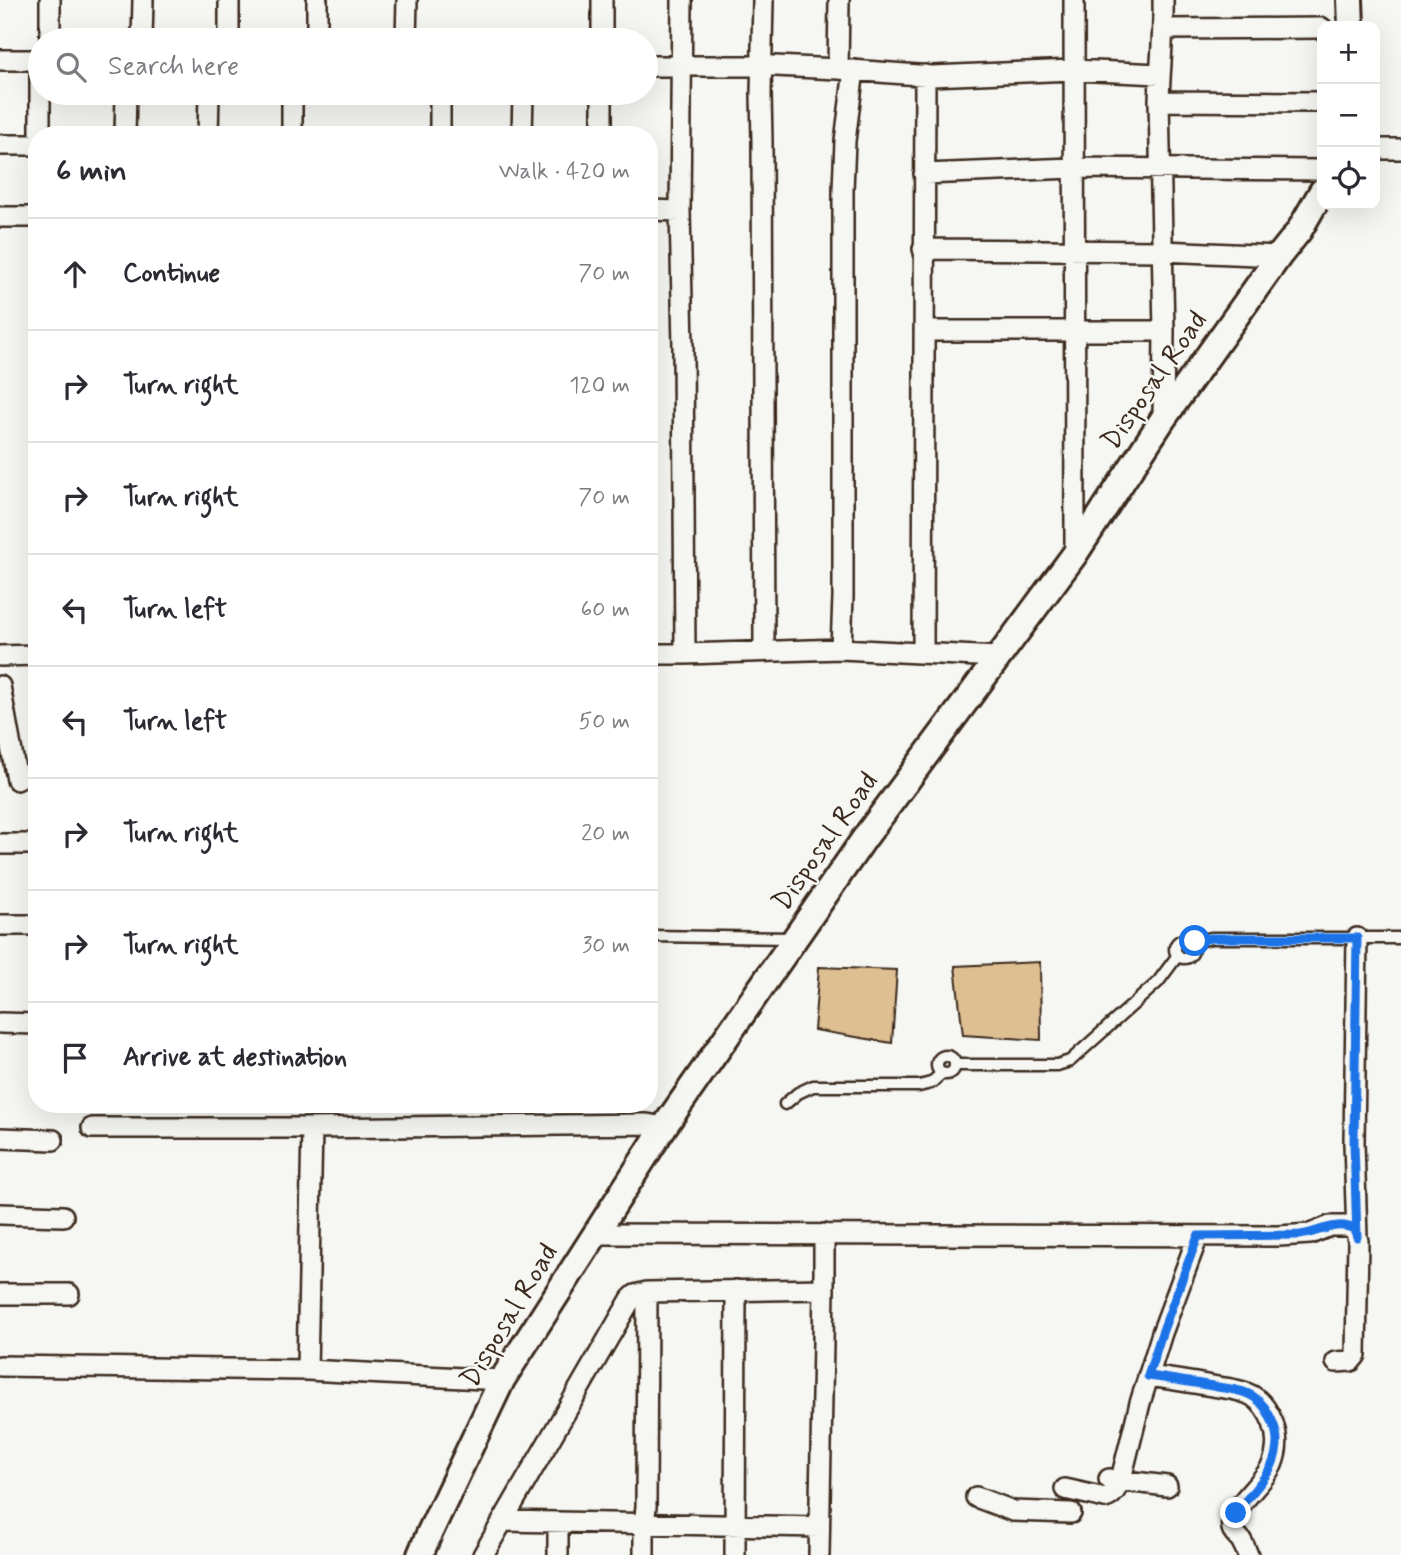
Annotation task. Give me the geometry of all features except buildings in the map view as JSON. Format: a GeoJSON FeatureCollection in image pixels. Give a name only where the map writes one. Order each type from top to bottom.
{"type":"FeatureCollection","features":[{"type":"Feature","properties":{"kind":"street"},"geometry":{"type":"LineString","coordinates":[[50,0],[50,28]]}},
{"type":"Feature","properties":{"kind":"street"},"geometry":{"type":"LineString","coordinates":[[142,28],[143,0]]}},
{"type":"Feature","properties":{"kind":"street"},"geometry":{"type":"LineString","coordinates":[[229,0],[229,28]]}},
{"type":"Feature","properties":{"kind":"street"},"geometry":{"type":"LineString","coordinates":[[317,0],[317,28]]}},
{"type":"Feature","properties":{"kind":"street"},"geometry":{"type":"LineString","coordinates":[[407,0],[407,28]]}},
{"type":"Feature","properties":{"kind":"street"},"geometry":{"type":"LineString","coordinates":[[602,0],[602,28]]}},
{"type":"Feature","properties":{"kind":"street"},"geometry":{"type":"LineString","coordinates":[[682,0],[680,211],[685,654]]}},
{"type":"Feature","properties":{"kind":"street"},"geometry":{"type":"LineString","coordinates":[[763,0],[761,94],[764,651]]}},
{"type":"Feature","properties":{"kind":"street"},"geometry":{"type":"LineString","coordinates":[[839,0],[846,69],[841,649]]}},
{"type":"Feature","properties":{"kind":"street"},"geometry":{"type":"LineString","coordinates":[[1074,0],[1075,554]]}},
{"type":"Feature","properties":{"kind":"street"},"geometry":{"type":"LineString","coordinates":[[1163,0],[1164,29],[1159,101],[1164,331],[1163,419]]}},
{"type":"Feature","properties":{"kind":"street"},"geometry":{"type":"LineString","coordinates":[[1350,0],[1351,21]]}},
{"type":"Feature","properties":{"kind":"street"},"geometry":{"type":"LineString","coordinates":[[1164,29],[1317,28]]}},
{"type":"Feature","properties":{"kind":"street"},"geometry":{"type":"LineString","coordinates":[[0,60],[28,60]]}},
{"type":"Feature","properties":{"kind":"street"},"geometry":{"type":"LineString","coordinates":[[658,66],[762,66],[925,75],[1073,71],[1160,74]]}},
{"type":"Feature","properties":{"kind":"street"},"geometry":{"type":"LineString","coordinates":[[923,652],[922,249],[925,75]]}},
{"type":"Feature","properties":{"kind":"street"},"geometry":{"type":"LineString","coordinates":[[1159,101],[1317,102]]}},
{"type":"Feature","properties":{"kind":"street"},"geometry":{"type":"LineString","coordinates":[[40,105],[40,126]]}},
{"type":"Feature","properties":{"kind":"street"},"geometry":{"type":"LineString","coordinates":[[125,126],[126,105]]}},
{"type":"Feature","properties":{"kind":"street"},"geometry":{"type":"LineString","coordinates":[[208,126],[209,105]]}},
{"type":"Feature","properties":{"kind":"street"},"geometry":{"type":"LineString","coordinates":[[292,105],[292,126]]}},
{"type":"Feature","properties":{"kind":"street"},"geometry":{"type":"LineString","coordinates":[[440,105],[440,126]]}},
{"type":"Feature","properties":{"kind":"street"},"geometry":{"type":"LineString","coordinates":[[522,126],[523,105]]}},
{"type":"Feature","properties":{"kind":"street"},"geometry":{"type":"LineString","coordinates":[[602,105],[602,126]]}},
{"type":"Feature","properties":{"kind":"street"},"geometry":{"type":"LineString","coordinates":[[0,145],[28,145]]}},
{"type":"Feature","properties":{"kind":"street"},"geometry":{"type":"LineString","coordinates":[[1380,149],[1401,149]]}},
{"type":"Feature","properties":{"kind":"street"},"geometry":{"type":"LineString","coordinates":[[924,174],[1073,168],[1317,170]]}},
{"type":"Feature","properties":{"kind":"street","name":"Disposal Road"},"geometry":{"type":"LineString","coordinates":[[420,1555],[502,1380],[664,1127],[866,836],[1075,554],[1163,419],[1299,231],[1317,200]]}},
{"type":"Feature","properties":{"kind":"street"},"geometry":{"type":"LineString","coordinates":[[658,211],[680,211]]}},
{"type":"Feature","properties":{"kind":"street"},"geometry":{"type":"LineString","coordinates":[[0,217],[28,217]]}},
{"type":"Feature","properties":{"kind":"street"},"geometry":{"type":"LineString","coordinates":[[922,249],[1162,251],[1279,256]]}},
{"type":"Feature","properties":{"kind":"street"},"geometry":{"type":"LineString","coordinates":[[924,331],[1164,331]]}},
{"type":"Feature","properties":{"kind":"street"},"geometry":{"type":"LineString","coordinates":[[658,654],[841,649],[997,657]]}},
{"type":"Feature","properties":{"kind":"street"},"geometry":{"type":"LineString","coordinates":[[0,656],[28,655]]}},
{"type":"Feature","properties":{"kind":"street"},"geometry":{"type":"LineString","coordinates":[[0,686],[18,780]]}},
{"type":"Feature","properties":{"kind":"street"},"geometry":{"type":"LineString","coordinates":[[0,844],[28,844]]}},
{"type":"Feature","properties":{"kind":"street"},"geometry":{"type":"LineString","coordinates":[[0,925],[28,925]]}},
{"type":"Feature","properties":{"kind":"street"},"geometry":{"type":"LineString","coordinates":[[1336,1362],[1351,1361],[1356,1355],[1357,1237],[1354,1143],[1357,938]]}},
{"type":"Feature","properties":{"kind":"street"},"geometry":{"type":"LineString","coordinates":[[0,1023],[28,1024]]}},
{"type":"Feature","properties":{"kind":"street"},"geometry":{"type":"LineString","coordinates":[[92,1128],[647,1124],[664,1127]]}},
{"type":"Feature","properties":{"kind":"street"},"geometry":{"type":"LineString","coordinates":[[307,1370],[312,1128]]}},
{"type":"Feature","properties":{"kind":"street"},"geometry":{"type":"LineString","coordinates":[[0,1139],[53,1140]]}},
{"type":"Feature","properties":{"kind":"street"},"geometry":{"type":"LineString","coordinates":[[0,1214],[63,1216]]}},
{"type":"Feature","properties":{"kind":"street"},"geometry":{"type":"LineString","coordinates":[[595,1234],[1300,1235],[1343,1225],[1354,1229],[1357,1237]]}},
{"type":"Feature","properties":{"kind":"street"},"geometry":{"type":"LineString","coordinates":[[819,1555],[824,1234]]}},
{"type":"Feature","properties":{"kind":"street"},"geometry":{"type":"LineString","coordinates":[[976,1497],[1013,1511],[1069,1517],[1076,1488],[1102,1498],[1113,1494],[1115,1479],[1162,1333],[1198,1236]]}},
{"type":"Feature","properties":{"kind":"street"},"geometry":{"type":"LineString","coordinates":[[483,1555],[628,1302],[635,1296],[647,1292],[824,1289]]}},
{"type":"Feature","properties":{"kind":"street"},"geometry":{"type":"LineString","coordinates":[[735,1555],[736,1290]]}},
{"type":"Feature","properties":{"kind":"street"},"geometry":{"type":"LineString","coordinates":[[644,1555],[647,1292]]}},
{"type":"Feature","properties":{"kind":"street"},"geometry":{"type":"LineString","coordinates":[[0,1294],[69,1294]]}},
{"type":"Feature","properties":{"kind":"street"},"geometry":{"type":"LineString","coordinates":[[0,1366],[307,1370],[502,1380]]}},
{"type":"Feature","properties":{"kind":"street"},"geometry":{"type":"LineString","coordinates":[[1148,1376],[1242,1391],[1262,1404],[1271,1418],[1278,1440],[1276,1453],[1271,1466],[1231,1523],[1231,1529],[1248,1555]]}},
{"type":"Feature","properties":{"kind":"street"},"geometry":{"type":"LineString","coordinates":[[1115,1479],[1167,1486]]}},
{"type":"Feature","properties":{"kind":"street"},"geometry":{"type":"LineString","coordinates":[[502,1521],[819,1527]]}},
{"type":"Feature","properties":{"kind":"street"},"geometry":{"type":"LineString","coordinates":[[558,1522],[558,1555]]}},
{"type":"Feature","properties":{"kind":"lane"},"geometry":{"type":"LineString","coordinates":[[658,936],[794,938]]}},
{"type":"Feature","properties":{"kind":"lane"},"geometry":{"type":"LineString","coordinates":[[956,1065],[1057,1065],[1070,1061],[1158,982],[1178,955],[1175,951],[1177,943],[1184,940],[1191,943],[1211,938],[1401,938]]}},
{"type":"Feature","properties":{"kind":"lane"},"geometry":{"type":"LineString","coordinates":[[942,1057],[949,1057],[956,1065],[949,1074],[942,1073],[937,1063],[942,1057]]}},
{"type":"Feature","properties":{"kind":"lane"},"geometry":{"type":"LineString","coordinates":[[785,1104],[798,1093],[813,1086],[919,1086],[931,1083],[942,1073]]}},
{"type":"Feature","properties":{"kind":"route"},"geometry":{"type":"LineString","coordinates":[[1195,941],[1211,938],[1357,938],[1354,1143],[1357,1237],[1354,1229],[1343,1225],[1300,1235],[1198,1236],[1148,1376],[1242,1391],[1262,1404],[1271,1418],[1278,1440],[1276,1453],[1271,1466],[1236,1513]]}}]}
